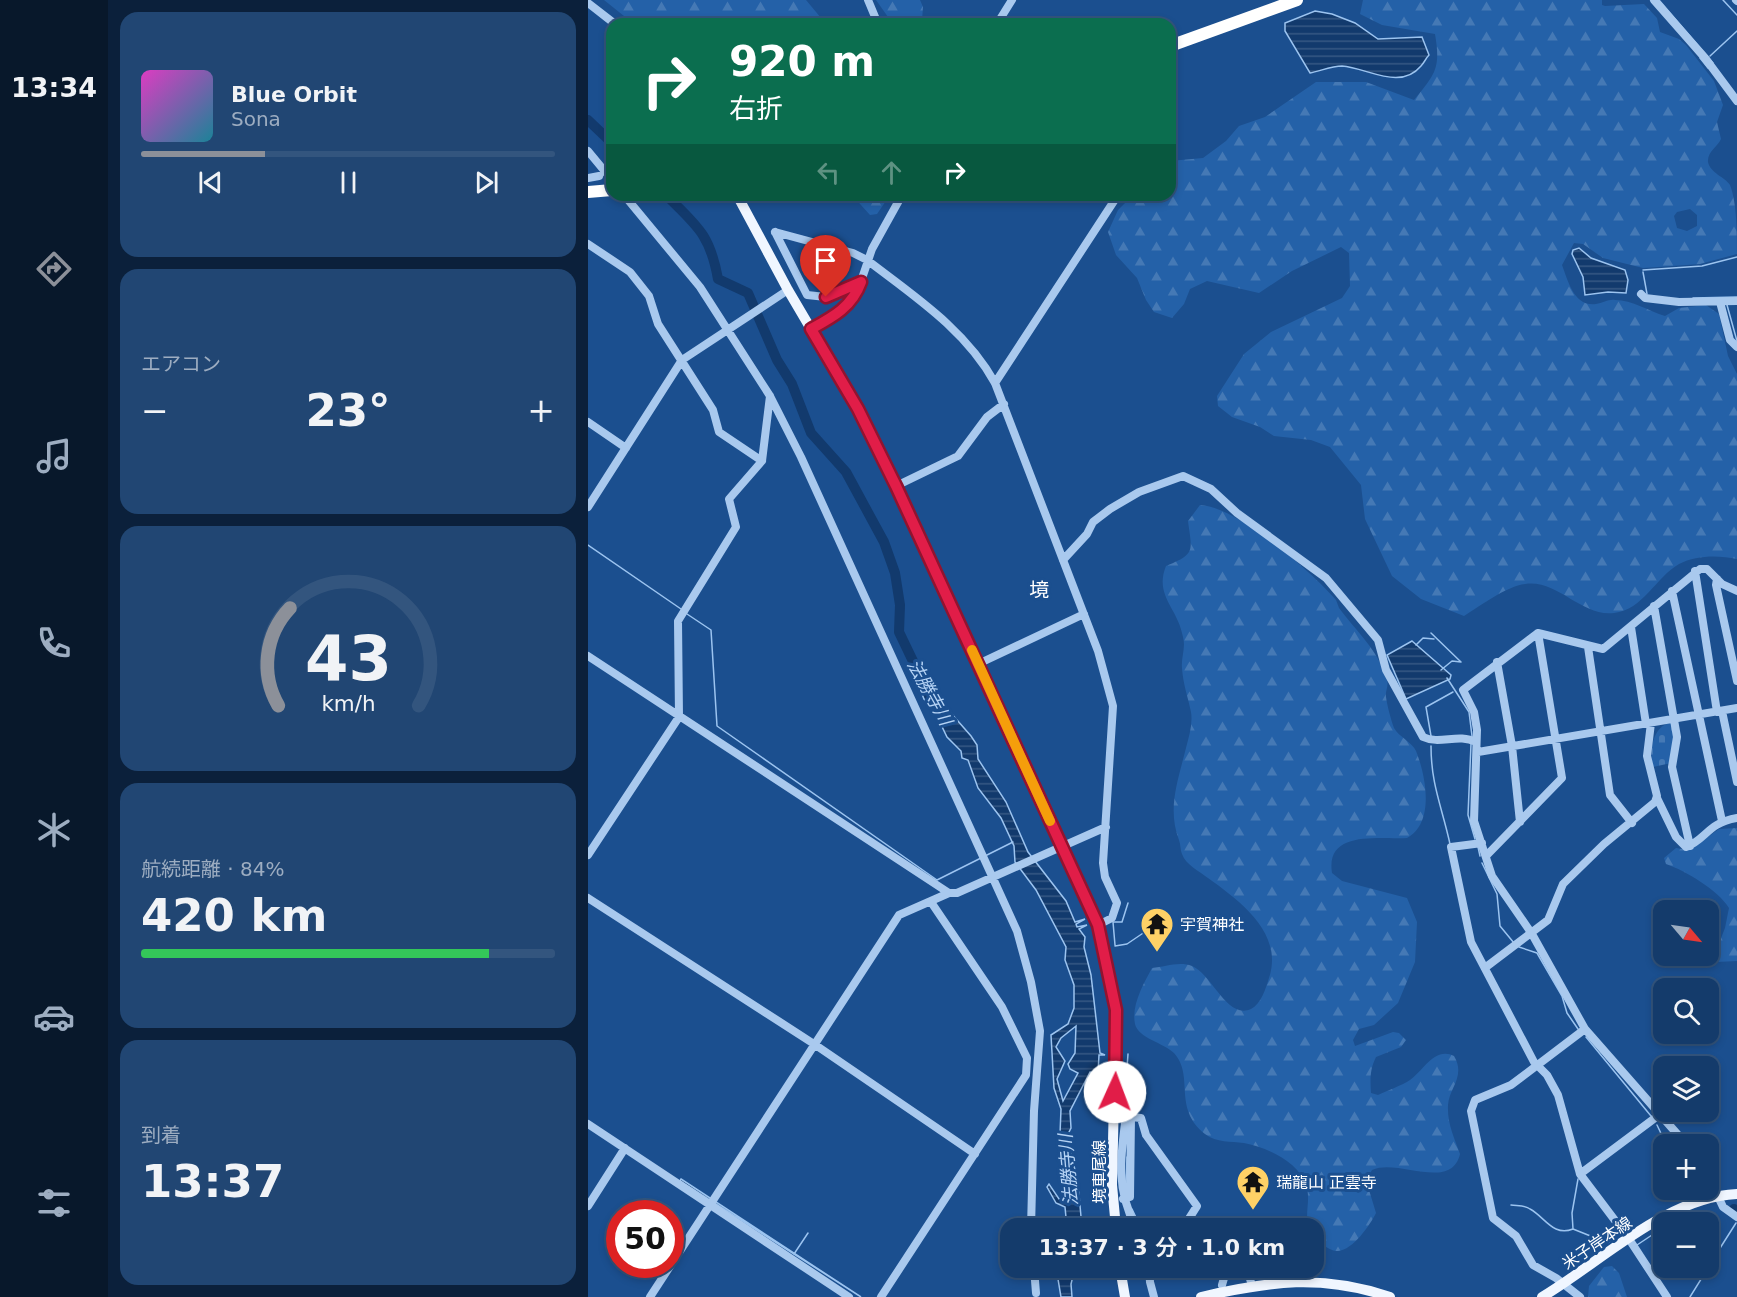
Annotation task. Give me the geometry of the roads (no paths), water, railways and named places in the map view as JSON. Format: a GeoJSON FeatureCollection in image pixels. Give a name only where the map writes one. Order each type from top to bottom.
{"type":"FeatureCollection","features":[{"type":"Feature","properties":{"kind":"highway"},"geometry":{"type":"LineString","coordinates":[[1176,44],[1297,0]]}},
{"type":"Feature","properties":{"kind":"highway"},"geometry":{"type":"LineString","coordinates":[[588,192],[606,190]]}},
{"type":"Feature","properties":{"kind":"main road","name":"境車尾線"},"geometry":{"type":"LineString","coordinates":[[740,201],[788,290],[858,409],[896,486],[1098,925],[1116,1010],[1112,1185],[1115,1218]]}},
{"type":"Feature","properties":{"kind":"main road","name":"米子岸本線"},"geometry":{"type":"LineString","coordinates":[[1719,1195],[1737,1194]]}},
{"type":"Feature","properties":{"kind":"main road","name":"米子岸本線"},"geometry":{"type":"LineString","coordinates":[[1542,1297],[1629,1239],[1688,1204],[1702,1200]]}},
{"type":"Feature","properties":{"kind":"main road"},"geometry":{"type":"LineString","coordinates":[[1122,1278],[1125,1297]]}},
{"type":"Feature","properties":{"kind":"main road"},"geometry":{"type":"LineString","coordinates":[[1201,1297],[1287,1281],[1324,1281],[1390,1297]]}},
{"type":"Feature","properties":{"kind":"street"},"geometry":{"type":"LineString","coordinates":[[868,0],[876,18]]}},
{"type":"Feature","properties":{"kind":"street"},"geometry":{"type":"LineString","coordinates":[[1001,18],[1012,0]]}},
{"type":"Feature","properties":{"kind":"street"},"geometry":{"type":"LineString","coordinates":[[1654,0],[1705,58],[1737,101]]}},
{"type":"Feature","properties":{"kind":"street"},"geometry":{"type":"LineString","coordinates":[[588,3],[607,18]]}},
{"type":"Feature","properties":{"kind":"street"},"geometry":{"type":"LineString","coordinates":[[588,151],[606,173]]}},
{"type":"Feature","properties":{"kind":"street"},"geometry":{"type":"LineString","coordinates":[[588,178],[599,176]]}},
{"type":"Feature","properties":{"kind":"street"},"geometry":{"type":"LineString","coordinates":[[629,201],[700,287],[770,396],[801,457],[994,876],[1017,931],[1031,982],[1040,1031],[1034,1112],[1031,1218]]}},
{"type":"Feature","properties":{"kind":"street"},"geometry":{"type":"LineString","coordinates":[[811,329],[847,306],[856,296],[867,260],[899,201]]}},
{"type":"Feature","properties":{"kind":"street"},"geometry":{"type":"LineString","coordinates":[[995,383],[1114,201]]}},
{"type":"Feature","properties":{"kind":"street"},"geometry":{"type":"LineString","coordinates":[[861,282],[826,297],[807,295],[775,232],[853,253],[867,260],[960,335],[985,365],[995,383],[1084,614],[1113,706],[1103,863],[1105,877],[1117,903],[1112,918],[1098,925]]}},
{"type":"Feature","properties":{"kind":"street"},"geometry":{"type":"LineString","coordinates":[[588,244],[636,279],[653,302],[658,324],[713,410],[719,432],[762,461]]}},
{"type":"Feature","properties":{"kind":"street"},"geometry":{"type":"LineString","coordinates":[[588,507],[682,360],[788,290]]}},
{"type":"Feature","properties":{"kind":"street"},"geometry":{"type":"LineString","coordinates":[[1641,294],[1645,298],[1679,302],[1737,301]]}},
{"type":"Feature","properties":{"kind":"street"},"geometry":{"type":"LineString","coordinates":[[1720,302],[1731,340],[1737,347]]}},
{"type":"Feature","properties":{"kind":"street"},"geometry":{"type":"LineString","coordinates":[[588,855],[679,717],[678,621],[736,527],[729,500],[762,461],[770,396]]}},
{"type":"Feature","properties":{"kind":"street"},"geometry":{"type":"LineString","coordinates":[[896,486],[958,456],[987,417],[1004,404]]}},
{"type":"Feature","properties":{"kind":"street"},"geometry":{"type":"LineString","coordinates":[[588,423],[626,448]]}},
{"type":"Feature","properties":{"kind":"street"},"geometry":{"type":"LineString","coordinates":[[1063,560],[1087,534],[1093,522],[1110,508],[1139,492],[1183,476],[1211,489],[1237,513],[1326,578],[1378,640],[1386,670],[1423,737],[1432,740],[1466,737],[1476,742]]}},
{"type":"Feature","properties":{"kind":"street"},"geometry":{"type":"LineString","coordinates":[[1653,1108],[1585,1029],[1532,934],[1492,876],[1474,813],[1478,752],[1474,712],[1463,690],[1538,633],[1603,649],[1695,572],[1707,569],[1737,591]]}},
{"type":"Feature","properties":{"kind":"street"},"geometry":{"type":"LineString","coordinates":[[1695,572],[1719,711],[1737,782]]}},
{"type":"Feature","properties":{"kind":"street"},"geometry":{"type":"LineString","coordinates":[[1718,579],[1716,585],[1737,681]]}},
{"type":"Feature","properties":{"kind":"street"},"geometry":{"type":"LineString","coordinates":[[1672,591],[1722,821]]}},
{"type":"Feature","properties":{"kind":"street"},"geometry":{"type":"LineString","coordinates":[[1654,606],[1677,737],[1672,767],[1690,846]]}},
{"type":"Feature","properties":{"kind":"street"},"geometry":{"type":"LineString","coordinates":[[978,664],[1084,614]]}},
{"type":"Feature","properties":{"kind":"street"},"geometry":{"type":"LineString","coordinates":[[1631,627],[1649,724],[1647,756],[1657,798],[1676,837],[1684,846],[1690,846],[1710,827],[1722,821],[1737,818]]}},
{"type":"Feature","properties":{"kind":"street"},"geometry":{"type":"LineString","coordinates":[[1486,856],[1562,778],[1538,633]]}},
{"type":"Feature","properties":{"kind":"street"},"geometry":{"type":"LineString","coordinates":[[1588,647],[1610,795],[1632,823]]}},
{"type":"Feature","properties":{"kind":"street"},"geometry":{"type":"LineString","coordinates":[[588,657],[949,893]]}},
{"type":"Feature","properties":{"kind":"street"},"geometry":{"type":"LineString","coordinates":[[1497,662],[1512,746],[1520,822]]}},
{"type":"Feature","properties":{"kind":"street"},"geometry":{"type":"LineString","coordinates":[[1478,752],[1737,708]]}},
{"type":"Feature","properties":{"kind":"street"},"geometry":{"type":"LineString","coordinates":[[1486,967],[1548,920],[1563,884],[1604,844],[1632,823],[1657,798]]}},
{"type":"Feature","properties":{"kind":"street"},"geometry":{"type":"LineString","coordinates":[[650,1297],[899,915],[949,893],[957,893],[1106,827]]}},
{"type":"Feature","properties":{"kind":"street"},"geometry":{"type":"LineString","coordinates":[[1482,843],[1451,847],[1470,938],[1536,1066],[1547,1075],[1558,1095],[1580,1174],[1629,1239],[1667,1297]]}},
{"type":"Feature","properties":{"kind":"street"},"geometry":{"type":"LineString","coordinates":[[588,898],[814,1044],[975,1154]]}},
{"type":"Feature","properties":{"kind":"street"},"geometry":{"type":"LineString","coordinates":[[882,1297],[1026,1075],[1027,1058],[1002,1007],[931,902]]}},
{"type":"Feature","properties":{"kind":"street"},"geometry":{"type":"LineString","coordinates":[[1580,1297],[1564,1283],[1533,1265],[1516,1236],[1493,1218],[1472,1115],[1475,1100],[1500,1091],[1585,1029]]}},
{"type":"Feature","properties":{"kind":"street"},"geometry":{"type":"LineString","coordinates":[[1132,1218],[1125,1198],[1120,1155],[1126,1116],[1141,1118],[1146,1135],[1197,1206],[1189,1218]]}},
{"type":"Feature","properties":{"kind":"street"},"geometry":{"type":"LineString","coordinates":[[1580,1174],[1653,1119]]}},
{"type":"Feature","properties":{"kind":"street"},"geometry":{"type":"LineString","coordinates":[[1666,1122],[1677,1134]]}},
{"type":"Feature","properties":{"kind":"street"},"geometry":{"type":"LineString","coordinates":[[588,1124],[849,1297]]}},
{"type":"Feature","properties":{"kind":"street"},"geometry":{"type":"LineString","coordinates":[[588,1206],[625,1148]]}},
{"type":"Feature","properties":{"kind":"street"},"geometry":{"type":"LineString","coordinates":[[1719,1195],[1723,1206],[1737,1217]]}},
{"type":"Feature","properties":{"kind":"street"},"geometry":{"type":"LineString","coordinates":[[1035,1278],[1036,1293]]}},
{"type":"Feature","properties":{"kind":"street"},"geometry":{"type":"LineString","coordinates":[[1150,1278],[1155,1297]]}},
{"type":"Feature","properties":{"kind":"street"},"geometry":{"type":"LineString","coordinates":[[1222,1286],[1224,1278]]}},
{"type":"Feature","properties":{"kind":"street"},"geometry":{"type":"LineString","coordinates":[[1250,1278],[1252,1286]]}},
{"type":"Feature","properties":{"kind":"water"},"geometry":{"type":"Polygon","coordinates":[[[1315,11],[1332,14],[1355,23],[1378,39],[1422,37],[1429,55],[1413,73],[1403,77],[1394,78],[1342,66],[1310,73],[1285,31],[1285,23],[1315,11]]]}},
{"type":"Feature","properties":{"kind":"water"},"geometry":{"type":"Polygon","coordinates":[[[1579,248],[1591,258],[1625,270],[1628,280],[1626,293],[1608,292],[1585,295],[1583,277],[1572,254],[1573,250],[1579,248]]]}},
{"type":"Feature","properties":{"kind":"water"},"geometry":{"type":"Polygon","coordinates":[[[1412,641],[1451,675],[1450,679],[1406,699],[1387,655],[1412,641]]]}},
{"type":"Feature","properties":{"kind":"water"},"geometry":{"type":"Polygon","coordinates":[[[923,667],[943,704],[977,745],[978,759],[1006,802],[1028,852],[1066,901],[1075,922],[1085,919],[1076,924],[1077,927],[1087,925],[1079,929],[1085,937],[1084,947],[1091,975],[1100,1053],[1105,1055],[1099,1055],[1098,1073],[1090,1072],[1070,1111],[1071,1128],[1067,1136],[1078,1183],[1081,1218],[1066,1218],[1065,1207],[1056,1203],[1047,1187],[1049,1184],[1059,1199],[1068,1197],[1068,1183],[1059,1159],[1061,1109],[1054,1088],[1051,1035],[1068,1024],[1074,1008],[1074,985],[1065,960],[1066,947],[1036,890],[1015,862],[1014,846],[1001,818],[978,788],[968,760],[962,758],[961,751],[947,737],[934,710],[924,699],[914,674],[923,667]],[[1076,1026],[1061,1038],[1056,1047],[1065,1061],[1057,1079],[1063,1101],[1078,1073],[1070,1069],[1068,1064],[1075,1053],[1076,1026]]]}},
{"type":"Feature","properties":{"kind":"water"},"geometry":{"type":"Polygon","coordinates":[[[681,1179],[861,1297],[680,1181],[681,1179]]]}},
{"type":"Feature","properties":{"kind":"water"},"geometry":{"type":"Polygon","coordinates":[[[1072,1278],[1072,1297],[1061,1297],[1058,1279],[1072,1278]]]}},
{"type":"Feature","properties":{"kind":"waterway"},"geometry":{"type":"LineString","coordinates":[[1659,0],[1713,63]]}},
{"type":"Feature","properties":{"kind":"waterway"},"geometry":{"type":"LineString","coordinates":[[1723,0],[1737,15]]}},
{"type":"Feature","properties":{"kind":"waterway"},"geometry":{"type":"LineString","coordinates":[[1710,56],[1737,31]]}},
{"type":"Feature","properties":{"kind":"waterway"},"geometry":{"type":"LineString","coordinates":[[1700,58],[1708,68]]}},
{"type":"Feature","properties":{"kind":"waterway","name":"法勝寺川"},"geometry":{"type":"LineString","coordinates":[[588,120],[606,137]]}},
{"type":"Feature","properties":{"kind":"waterway","name":"法勝寺川"},"geometry":{"type":"LineString","coordinates":[[672,201],[701,232],[711,251],[718,279],[748,293],[777,360],[792,384],[811,433],[846,472],[884,542],[895,573],[900,605],[899,632],[923,682]]}},
{"type":"Feature","properties":{"kind":"waterway"},"geometry":{"type":"LineString","coordinates":[[1643,270],[1702,266],[1737,257]]}},
{"type":"Feature","properties":{"kind":"waterway"},"geometry":{"type":"LineString","coordinates":[[1643,272],[1647,294]]}},
{"type":"Feature","properties":{"kind":"waterway"},"geometry":{"type":"LineString","coordinates":[[1693,298],[1737,297]]}},
{"type":"Feature","properties":{"kind":"waterway"},"geometry":{"type":"LineString","coordinates":[[1727,305],[1737,341]]}},
{"type":"Feature","properties":{"kind":"waterway"},"geometry":{"type":"LineString","coordinates":[[588,545],[681,609]]}},
{"type":"Feature","properties":{"kind":"waterway"},"geometry":{"type":"LineString","coordinates":[[687,614],[711,630],[717,726],[937,880],[981,858]]}},
{"type":"Feature","properties":{"kind":"waterway"},"geometry":{"type":"LineString","coordinates":[[1431,633],[1461,662],[1452,661],[1441,670]]}},
{"type":"Feature","properties":{"kind":"waterway"},"geometry":{"type":"LineString","coordinates":[[1416,645],[1423,638],[1434,639]]}},
{"type":"Feature","properties":{"kind":"waterway"},"geometry":{"type":"LineString","coordinates":[[1447,678],[1469,712],[1472,736]]}},
{"type":"Feature","properties":{"kind":"waterway"},"geometry":{"type":"LineString","coordinates":[[1431,736],[1426,707],[1453,692]]}},
{"type":"Feature","properties":{"kind":"waterway"},"geometry":{"type":"LineString","coordinates":[[1471,744],[1468,815],[1475,839]]}},
{"type":"Feature","properties":{"kind":"waterway"},"geometry":{"type":"LineString","coordinates":[[1431,746],[1435,784],[1450,844]]}},
{"type":"Feature","properties":{"kind":"waterway"},"geometry":{"type":"LineString","coordinates":[[985,856],[1013,842]]}},
{"type":"Feature","properties":{"kind":"waterway"},"geometry":{"type":"LineString","coordinates":[[1478,847],[1480,856]]}},
{"type":"Feature","properties":{"kind":"waterway"},"geometry":{"type":"LineString","coordinates":[[1482,863],[1497,894],[1500,926],[1514,943]]}},
{"type":"Feature","properties":{"kind":"waterway"},"geometry":{"type":"LineString","coordinates":[[1115,945],[1113,922],[1122,922],[1128,903]]}},
{"type":"Feature","properties":{"kind":"waterway"},"geometry":{"type":"LineString","coordinates":[[1115,946],[1127,944],[1155,925],[1156,914]]}},
{"type":"Feature","properties":{"kind":"waterway"},"geometry":{"type":"LineString","coordinates":[[1519,947],[1537,953],[1562,996],[1567,1013],[1578,1029]]}},
{"type":"Feature","properties":{"kind":"waterway"},"geometry":{"type":"LineString","coordinates":[[1586,1037],[1651,1116]]}},
{"type":"Feature","properties":{"kind":"waterway"},"geometry":{"type":"LineString","coordinates":[[1127,1068],[1128,1054]]}},
{"type":"Feature","properties":{"kind":"waterway"},"geometry":{"type":"LineString","coordinates":[[1124,1106],[1125,1087]]}},
{"type":"Feature","properties":{"kind":"waterway"},"geometry":{"type":"LineString","coordinates":[[1657,1125],[1661,1134]]}},
{"type":"Feature","properties":{"kind":"waterway"},"geometry":{"type":"LineString","coordinates":[[1126,1182],[1127,1157]]}},
{"type":"Feature","properties":{"kind":"waterway"},"geometry":{"type":"LineString","coordinates":[[1578,1179],[1572,1213],[1573,1229],[1608,1243],[1620,1232]]}},
{"type":"Feature","properties":{"kind":"waterway"},"geometry":{"type":"LineString","coordinates":[[1511,1205],[1528,1208],[1560,1230],[1573,1229]]}},
{"type":"Feature","properties":{"kind":"waterway"},"geometry":{"type":"LineString","coordinates":[[1132,1209],[1136,1218]]}},
{"type":"Feature","properties":{"kind":"waterway"},"geometry":{"type":"LineString","coordinates":[[1719,1250],[1736,1223]]}},
{"type":"Feature","properties":{"kind":"waterway"},"geometry":{"type":"LineString","coordinates":[[794,1254],[808,1233]]}},
{"type":"Feature","properties":{"kind":"waterway"},"geometry":{"type":"LineString","coordinates":[[1637,1245],[1653,1234]]}},
{"type":"Feature","properties":{"kind":"waterway"},"geometry":{"type":"LineString","coordinates":[[1690,1297],[1702,1278]]}},
{"type":"Feature","properties":{"kind":"place","name":"宇賀神社"},"geometry":{"type":"Point","coordinates":[1157,953]}},
{"type":"Feature","properties":{"kind":"place","name":"瑞龍山 正雲寺"},"geometry":{"type":"Point","coordinates":[1253,1211]}},
{"type":"Feature","properties":{"kind":"district","name":"境"},"geometry":{"type":"Point","coordinates":[1039,590]}}]}
